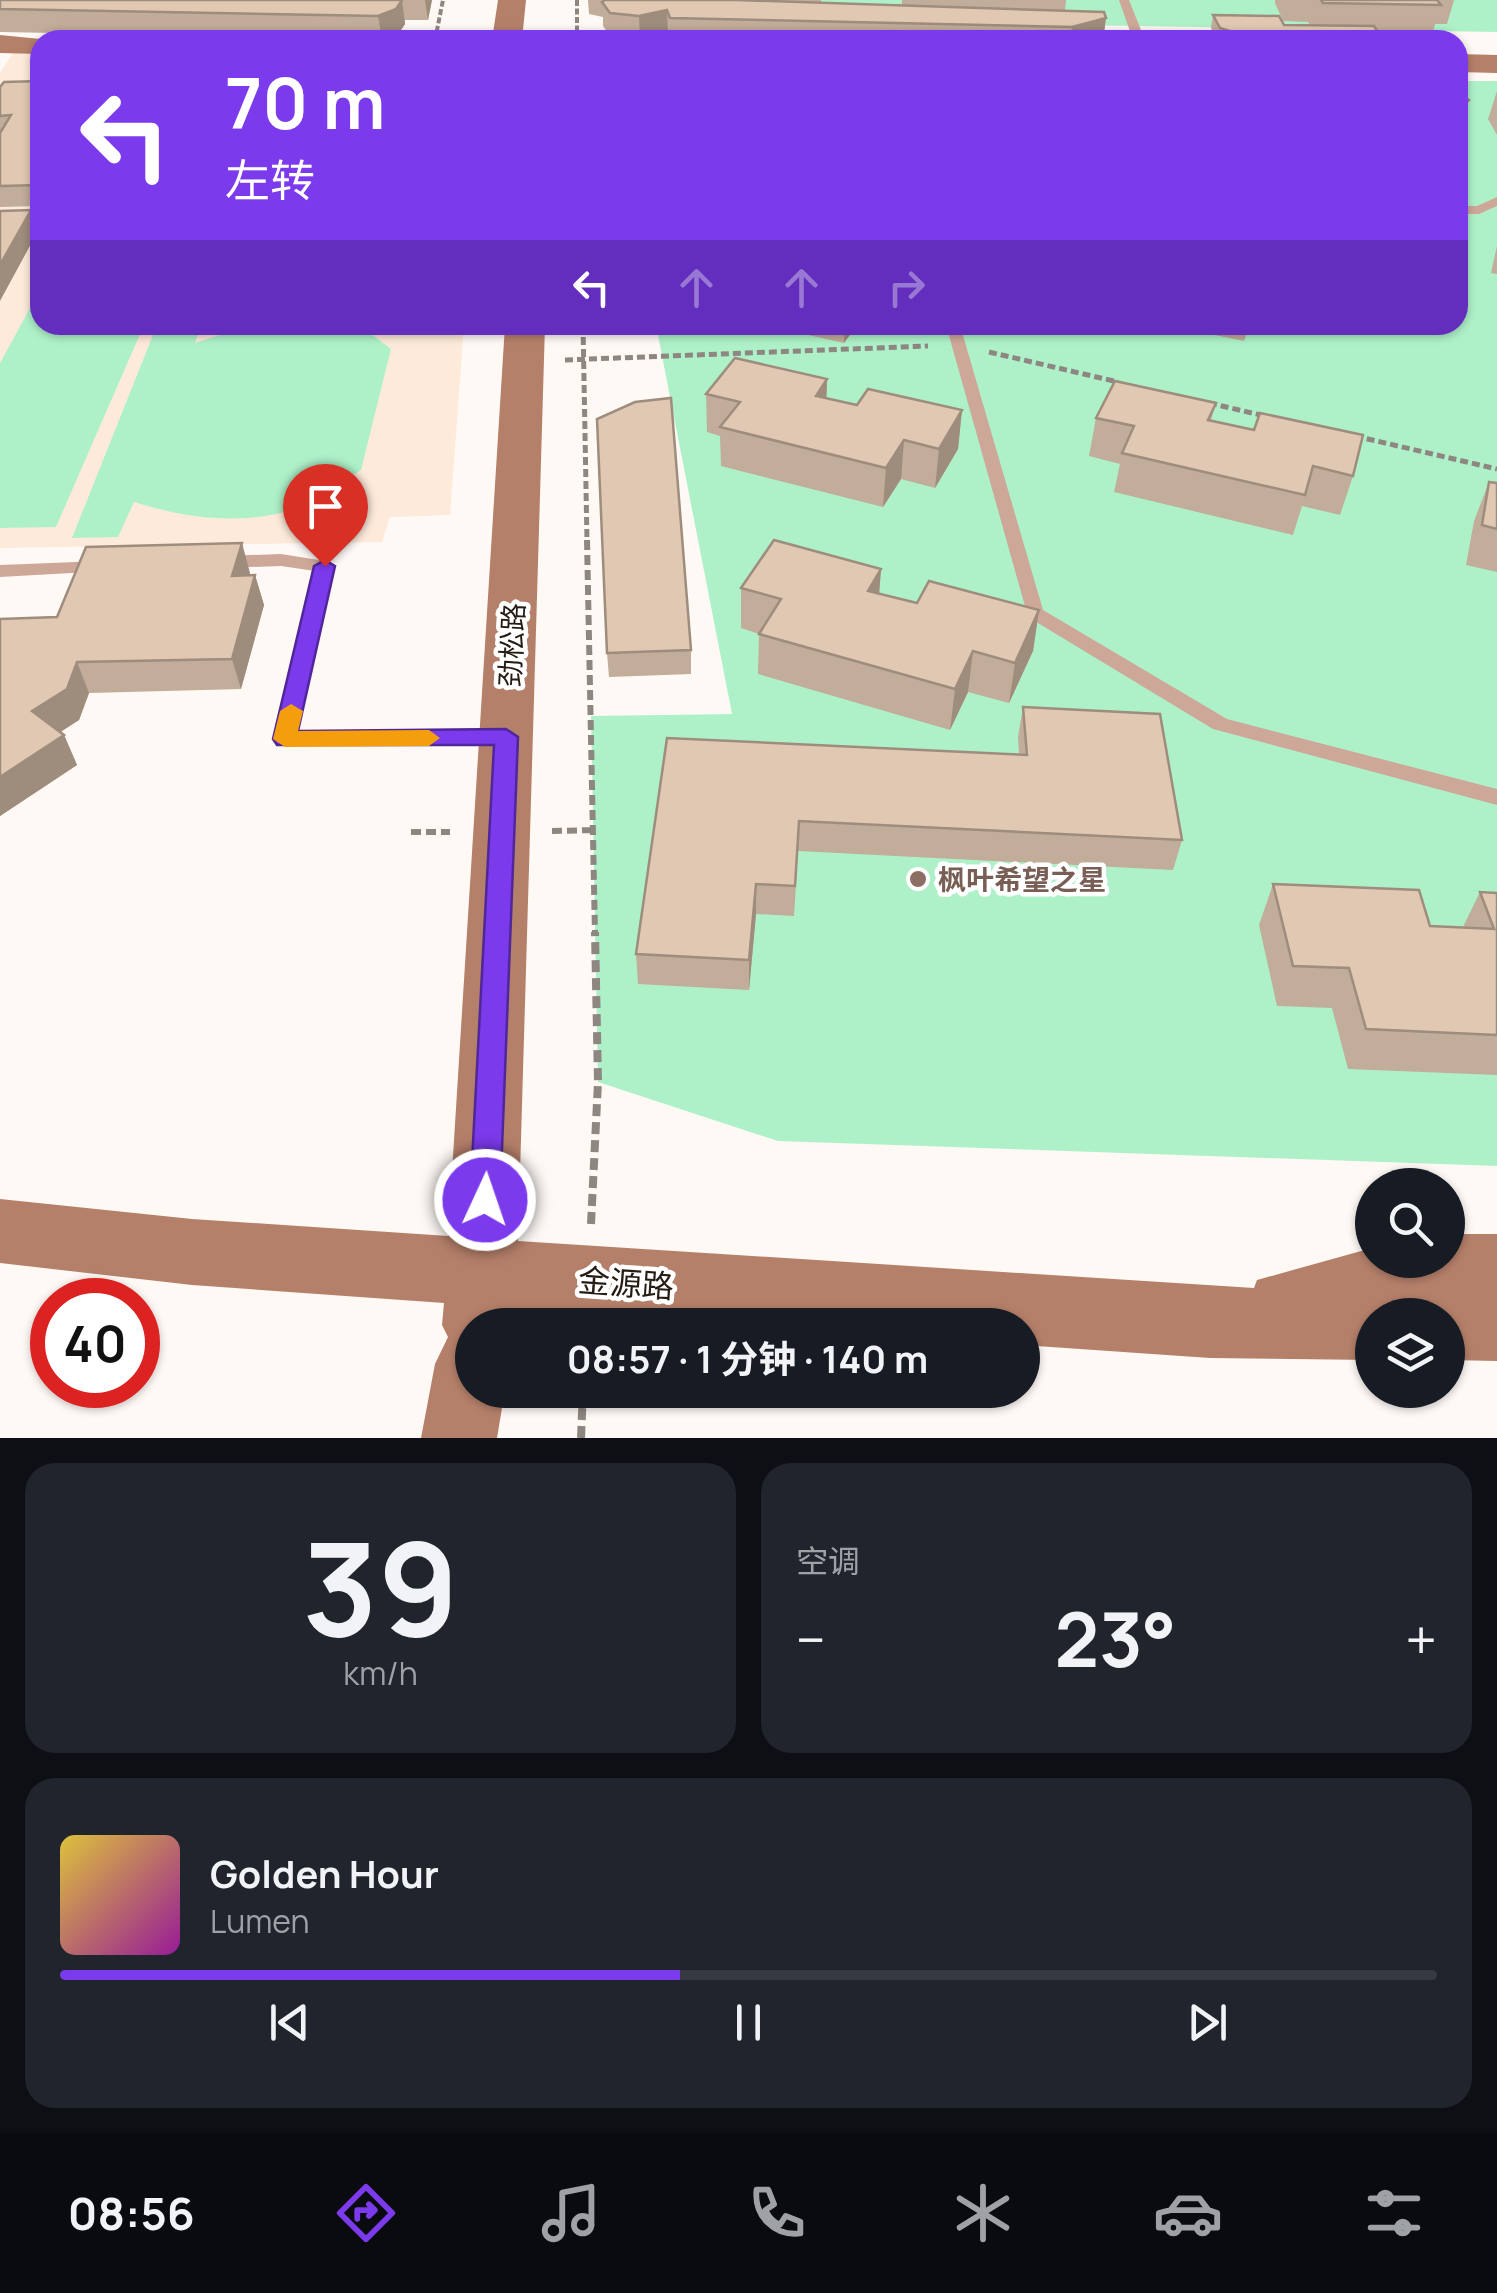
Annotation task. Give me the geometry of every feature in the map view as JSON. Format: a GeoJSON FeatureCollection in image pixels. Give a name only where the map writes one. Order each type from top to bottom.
{"type":"FeatureCollection","features":[{"type":"Feature","properties":{"kind":"street"},"geometry":{"type":"LineString","coordinates":[[508,30],[512,0]]}},
{"type":"Feature","properties":{"kind":"street"},"geometry":{"type":"LineString","coordinates":[[0,44],[30,45]]}},
{"type":"Feature","properties":{"kind":"street"},"geometry":{"type":"LineString","coordinates":[[1468,63],[1497,64]]}},
{"type":"Feature","properties":{"kind":"street","name":"劲松路"},"geometry":{"type":"LineString","coordinates":[[480,1299],[524,343]]}},
{"type":"Feature","properties":{"kind":"street","name":"金源路"},"geometry":{"type":"LineString","coordinates":[[0,1232],[192,1252],[480,1299],[588,1280],[1210,1323],[1355,1324]]}},
{"type":"Feature","properties":{"kind":"street"},"geometry":{"type":"LineString","coordinates":[[1210,1323],[1428,1268],[1497,1267]]}},
{"type":"Feature","properties":{"kind":"street"},"geometry":{"type":"LineString","coordinates":[[1465,1325],[1497,1326]]}},
{"type":"Feature","properties":{"kind":"street"},"geometry":{"type":"LineString","coordinates":[[459,1438],[464,1408]]}},
{"type":"Feature","properties":{"kind":"lane"},"geometry":{"type":"LineString","coordinates":[[1124,0],[1135,30]]}},
{"type":"Feature","properties":{"kind":"lane"},"geometry":{"type":"LineString","coordinates":[[1468,210],[1479,210],[1497,201]]}},
{"type":"Feature","properties":{"kind":"lane"},"geometry":{"type":"LineString","coordinates":[[956,335],[1035,613],[1220,724],[1497,797]]}},
{"type":"Feature","properties":{"kind":"lane"},"geometry":{"type":"LineString","coordinates":[[206,563],[281,560],[325,566],[285,739],[506,737]]}},
{"type":"Feature","properties":{"kind":"lane"},"geometry":{"type":"LineString","coordinates":[[0,571],[131,566]]}},
{"type":"Feature","properties":{"kind":"path"},"geometry":{"type":"LineString","coordinates":[[436,30],[443,0]]}},
{"type":"Feature","properties":{"kind":"path"},"geometry":{"type":"LineString","coordinates":[[576,0],[577,30]]}},
{"type":"Feature","properties":{"kind":"path"},"geometry":{"type":"LineString","coordinates":[[583,335],[598,1082],[588,1280]]}},
{"type":"Feature","properties":{"kind":"path"},"geometry":{"type":"LineString","coordinates":[[524,343],[584,359],[956,335],[1129,384]]}},
{"type":"Feature","properties":{"kind":"path"},"geometry":{"type":"LineString","coordinates":[[1205,402],[1280,419]]}},
{"type":"Feature","properties":{"kind":"path"},"geometry":{"type":"LineString","coordinates":[[1353,436],[1497,469]]}},
{"type":"Feature","properties":{"kind":"path"},"geometry":{"type":"LineString","coordinates":[[581,1438],[582,1408]]}},
{"type":"Feature","properties":{"kind":"shaded area"},"geometry":{"type":"Polygon","coordinates":[[[14,51],[30,51],[30,335],[463,335],[450,515],[390,517],[382,542],[0,548],[0,73],[14,51]]]}},
{"type":"Feature","properties":{"kind":"green space"},"geometry":{"type":"Polygon","coordinates":[[[660,0],[1497,0],[1497,32],[662,18],[660,0]]]}},
{"type":"Feature","properties":{"kind":"green space"},"geometry":{"type":"Polygon","coordinates":[[[1468,81],[1497,81],[1497,1166],[778,1141],[598,1082],[591,716],[732,714],[658,335],[1468,335],[1468,81]]]}},
{"type":"Feature","properties":{"kind":"green space"},"geometry":{"type":"Polygon","coordinates":[[[30,308],[30,335],[140,335],[56,527],[0,528],[0,363],[30,308]]]}},
{"type":"Feature","properties":{"kind":"green space"},"geometry":{"type":"Polygon","coordinates":[[[153,335],[198,335],[195,343],[220,335],[372,335],[391,349],[361,470],[316,501],[266,516],[244,518],[199,517],[134,502],[118,537],[72,538],[153,335]]]}},
{"type":"Feature","properties":{"kind":"building"},"geometry":{"type":"Polygon","coordinates":[[[0,0],[402,0],[396,9],[378,16],[0,9],[0,0]]]}},
{"type":"Feature","properties":{"kind":"building"},"geometry":{"type":"Polygon","coordinates":[[[736,0],[1104,12],[1106,18],[1072,27],[670,18],[667,10],[639,16],[610,13],[602,2],[736,0]]]}},
{"type":"Feature","properties":{"kind":"building"},"geometry":{"type":"Polygon","coordinates":[[[1321,0],[1437,0],[1441,5],[1323,3],[1321,0]]]}},
{"type":"Feature","properties":{"kind":"building"},"geometry":{"type":"Polygon","coordinates":[[[1213,15],[1279,16],[1284,25],[1374,26],[1377,30],[1227,30],[1220,28],[1213,15]]]}},
{"type":"Feature","properties":{"kind":"building"},"geometry":{"type":"Polygon","coordinates":[[[30,81],[30,185],[0,186],[0,133],[11,115],[0,116],[0,87],[4,82],[30,81]]]}},
{"type":"Feature","properties":{"kind":"building"},"geometry":{"type":"Polygon","coordinates":[[[30,210],[0,265],[0,211],[30,210]]]}},
{"type":"Feature","properties":{"kind":"building"},"geometry":{"type":"Polygon","coordinates":[[[735,358],[827,379],[816,396],[857,405],[868,389],[962,410],[939,449],[904,440],[886,468],[720,427],[740,402],[706,394],[735,358]]]}},
{"type":"Feature","properties":{"kind":"building"},"geometry":{"type":"Polygon","coordinates":[[[1115,381],[1216,403],[1208,420],[1254,430],[1260,413],[1363,435],[1353,476],[1313,466],[1305,495],[1122,453],[1134,426],[1096,418],[1115,381]]]}},
{"type":"Feature","properties":{"kind":"building"},"geometry":{"type":"Polygon","coordinates":[[[671,398],[691,650],[607,653],[597,419],[635,402],[671,398]]]}},
{"type":"Feature","properties":{"kind":"building"},"geometry":{"type":"Polygon","coordinates":[[[1489,482],[1497,483],[1497,529],[1482,525],[1489,482]]]}},
{"type":"Feature","properties":{"kind":"building"},"geometry":{"type":"Polygon","coordinates":[[[774,540],[881,569],[868,591],[917,603],[929,581],[1039,610],[1015,663],[973,651],[955,689],[759,634],[781,599],[741,588],[774,540]]]}},
{"type":"Feature","properties":{"kind":"building"},"geometry":{"type":"Polygon","coordinates":[[[242,543],[232,576],[255,575],[232,659],[77,662],[67,689],[32,711],[64,735],[0,777],[0,619],[57,617],[86,547],[242,543]]]}},
{"type":"Feature","properties":{"kind":"building"},"geometry":{"type":"Polygon","coordinates":[[[1023,707],[1160,714],[1182,840],[799,821],[795,886],[756,884],[749,960],[636,954],[667,738],[1027,755],[1023,707]]]}},
{"type":"Feature","properties":{"kind":"building"},"geometry":{"type":"Polygon","coordinates":[[[1273,884],[1419,890],[1430,926],[1494,929],[1480,892],[1497,893],[1497,1035],[1366,1029],[1349,968],[1293,966],[1273,884]]]}},
{"type":"Feature","properties":{"kind":"slow traffic"},"geometry":{"type":"LineString","coordinates":[[291,711],[285,739],[429,738]]}},
{"type":"Feature","properties":{"kind":"place","name":"枫叶希望之星"},"geometry":{"type":"Point","coordinates":[918,879]}},
{"type":"Feature","properties":{"kind":"route"},"geometry":{"type":"LineString","coordinates":[[325,566],[285,739],[506,737],[485,1200]]}}]}
